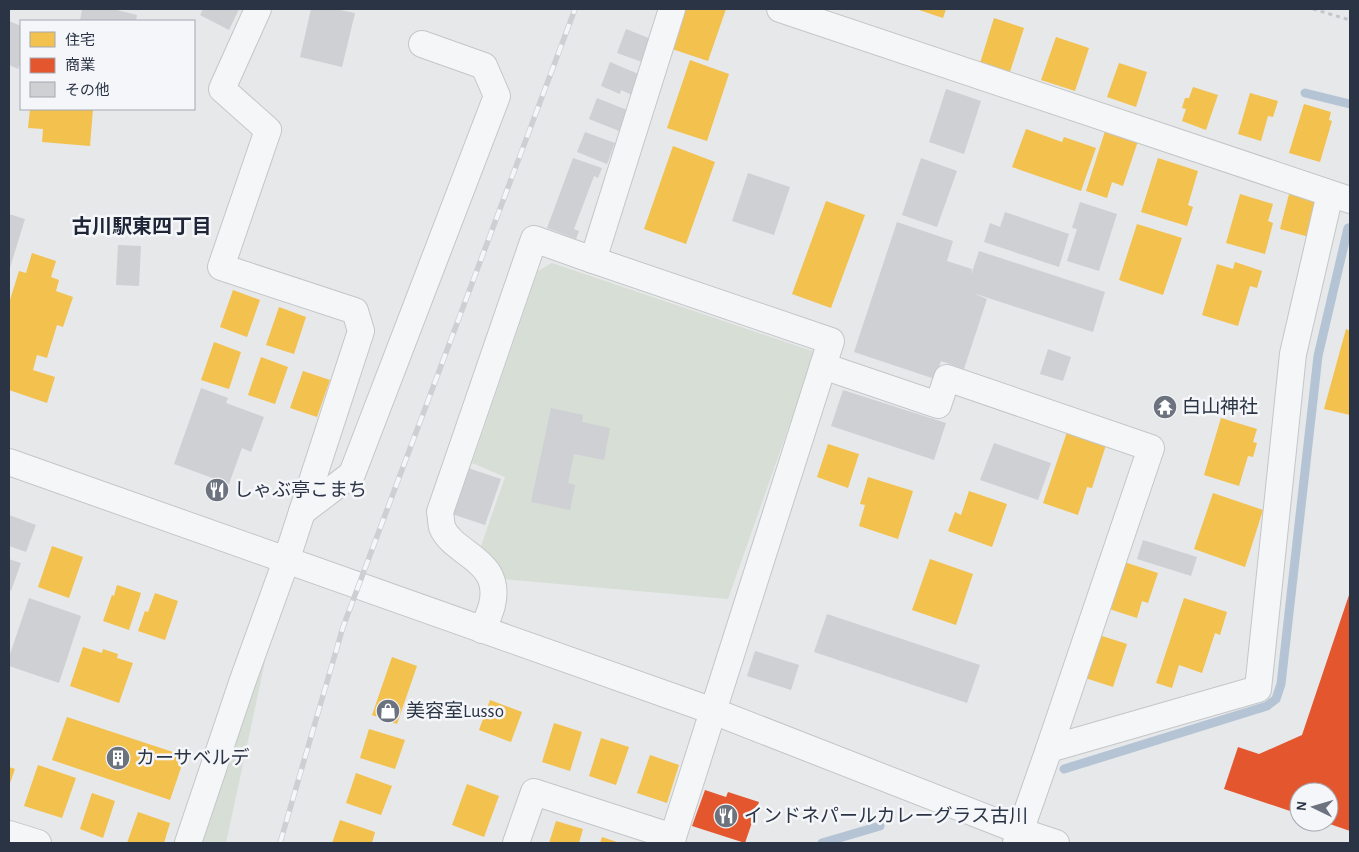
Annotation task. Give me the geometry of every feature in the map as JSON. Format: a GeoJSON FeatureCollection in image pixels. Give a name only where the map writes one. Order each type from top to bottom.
{"type":"FeatureCollection","features":[{"type":"Feature","properties":{"kind":"street"},"geometry":{"type":"LineString","coordinates":[[188,843],[286,561],[361,331],[355,311],[221,267],[268,130],[222,89],[258,9]]}},
{"type":"Feature","properties":{"kind":"street"},"geometry":{"type":"LineString","coordinates":[[593,260],[672,9]]}},
{"type":"Feature","properties":{"kind":"street"},"geometry":{"type":"LineString","coordinates":[[780,9],[1340,197],[1293,354],[1258,689],[1049,749]]}},
{"type":"Feature","properties":{"kind":"street"},"geometry":{"type":"LineString","coordinates":[[302,512],[352,474],[497,96],[484,66],[422,44]]}},
{"type":"Feature","properties":{"kind":"street"},"geometry":{"type":"LineString","coordinates":[[482,630],[492,605],[493,590],[490,578],[481,563],[449,538],[442,527],[440,512],[534,239],[832,341],[672,840],[534,792],[516,843]]}},
{"type":"Feature","properties":{"kind":"street"},"geometry":{"type":"LineString","coordinates":[[823,366],[938,406],[947,378],[1151,448],[1018,837]]}},
{"type":"Feature","properties":{"kind":"street"},"geometry":{"type":"LineString","coordinates":[[9,462],[713,711],[1018,837],[1056,843]]}},
{"type":"Feature","properties":{"kind":"street"},"geometry":{"type":"LineString","coordinates":[[9,834],[38,843]]}},
{"type":"Feature","properties":{"kind":"path"},"geometry":{"type":"LineString","coordinates":[[1314,9],[1350,20]]}},
{"type":"Feature","properties":{"kind":"shaded area"},"geometry":{"type":"Polygon","coordinates":[[[552,263],[815,352],[728,599],[503,579],[480,549],[505,477],[472,463],[538,271],[552,263]]]}},
{"type":"Feature","properties":{"kind":"shaded area"},"geometry":{"type":"Polygon","coordinates":[[[272,629],[226,843],[199,843],[272,629]]]}},
{"type":"Feature","properties":{"kind":"building: 住宅"},"geometry":{"type":"Polygon","coordinates":[[[686,9],[726,9],[708,61],[672,49],[686,9]]]}},
{"type":"Feature","properties":{"kind":"building: 住宅"},"geometry":{"type":"Polygon","coordinates":[[[916,9],[946,9],[943,18],[916,9]]]}},
{"type":"Feature","properties":{"kind":"building: 住宅"},"geometry":{"type":"Polygon","coordinates":[[[994,18],[1024,28],[1010,72],[980,63],[994,18]]]}},
{"type":"Feature","properties":{"kind":"building: 住宅"},"geometry":{"type":"Polygon","coordinates":[[[1056,37],[1089,48],[1075,91],[1041,80],[1056,37]]]}},
{"type":"Feature","properties":{"kind":"building: 住宅"},"geometry":{"type":"Polygon","coordinates":[[[690,60],[729,74],[707,141],[667,128],[690,60]]]}},
{"type":"Feature","properties":{"kind":"building: 住宅"},"geometry":{"type":"Polygon","coordinates":[[[1119,63],[1147,72],[1136,107],[1107,97],[1119,63]]]}},
{"type":"Feature","properties":{"kind":"building: 住宅"},"geometry":{"type":"Polygon","coordinates":[[[1193,87],[1218,95],[1206,130],[1182,121],[1186,109],[1182,108],[1185,98],[1189,98],[1193,87]]]}},
{"type":"Feature","properties":{"kind":"building: 住宅"},"geometry":{"type":"Polygon","coordinates":[[[1250,93],[1278,101],[1273,117],[1268,116],[1261,141],[1238,134],[1250,93]]]}},
{"type":"Feature","properties":{"kind":"building: 住宅"},"geometry":{"type":"Polygon","coordinates":[[[1304,104],[1331,112],[1329,120],[1332,121],[1320,162],[1289,153],[1304,104]]]}},
{"type":"Feature","properties":{"kind":"building: 住宅"},"geometry":{"type":"Polygon","coordinates":[[[30,110],[93,110],[90,146],[42,142],[43,129],[28,128],[30,110]]]}},
{"type":"Feature","properties":{"kind":"building: 住宅"},"geometry":{"type":"Polygon","coordinates":[[[1106,128],[1139,138],[1123,186],[1112,182],[1107,198],[1086,191],[1106,128]]]}},
{"type":"Feature","properties":{"kind":"building: 住宅"},"geometry":{"type":"Polygon","coordinates":[[[1026,129],[1062,142],[1064,137],[1096,148],[1081,191],[1012,167],[1026,129]]]}},
{"type":"Feature","properties":{"kind":"building: 住宅"},"geometry":{"type":"Polygon","coordinates":[[[673,146],[715,162],[686,244],[644,229],[673,146]]]}},
{"type":"Feature","properties":{"kind":"building: 住宅"},"geometry":{"type":"Polygon","coordinates":[[[1158,158],[1198,171],[1188,205],[1193,207],[1187,226],[1141,212],[1158,158]]]}},
{"type":"Feature","properties":{"kind":"building: 住宅"},"geometry":{"type":"Polygon","coordinates":[[[1240,194],[1273,204],[1268,221],[1273,223],[1265,254],[1226,243],[1240,194]]]}},
{"type":"Feature","properties":{"kind":"building: 住宅"},"geometry":{"type":"Polygon","coordinates":[[[1289,194],[1323,204],[1313,238],[1280,229],[1289,194]]]}},
{"type":"Feature","properties":{"kind":"building: 住宅"},"geometry":{"type":"Polygon","coordinates":[[[826,201],[865,215],[831,308],[792,294],[826,201]]]}},
{"type":"Feature","properties":{"kind":"building: 住宅"},"geometry":{"type":"Polygon","coordinates":[[[1137,224],[1182,238],[1163,295],[1119,280],[1137,224]]]}},
{"type":"Feature","properties":{"kind":"building: 住宅"},"geometry":{"type":"Polygon","coordinates":[[[32,253],[56,261],[51,277],[59,280],[56,291],[73,297],[63,327],[57,325],[47,358],[37,355],[33,370],[55,377],[47,403],[9,390],[9,303],[19,271],[26,273],[32,253]]]}},
{"type":"Feature","properties":{"kind":"building: 住宅"},"geometry":{"type":"Polygon","coordinates":[[[1235,262],[1262,271],[1257,288],[1250,286],[1238,326],[1202,315],[1217,264],[1233,269],[1235,262]]]}},
{"type":"Feature","properties":{"kind":"building: 住宅"},"geometry":{"type":"Polygon","coordinates":[[[233,290],[260,300],[247,337],[220,327],[233,290]]]}},
{"type":"Feature","properties":{"kind":"building: 住宅"},"geometry":{"type":"Polygon","coordinates":[[[279,307],[306,317],[294,354],[266,345],[279,307]]]}},
{"type":"Feature","properties":{"kind":"building: 住宅"},"geometry":{"type":"Polygon","coordinates":[[[1346,329],[1350,331],[1350,415],[1324,409],[1346,329]]]}},
{"type":"Feature","properties":{"kind":"building: 住宅"},"geometry":{"type":"Polygon","coordinates":[[[214,342],[241,352],[229,389],[201,380],[214,342]]]}},
{"type":"Feature","properties":{"kind":"building: 住宅"},"geometry":{"type":"Polygon","coordinates":[[[261,357],[288,367],[275,404],[248,395],[261,357]]]}},
{"type":"Feature","properties":{"kind":"building: 住宅"},"geometry":{"type":"Polygon","coordinates":[[[303,371],[330,380],[317,417],[290,408],[303,371]]]}},
{"type":"Feature","properties":{"kind":"building: 住宅"},"geometry":{"type":"Polygon","coordinates":[[[1221,418],[1257,429],[1253,442],[1257,443],[1253,457],[1248,456],[1239,486],[1204,475],[1221,418]]]}},
{"type":"Feature","properties":{"kind":"building: 住宅"},"geometry":{"type":"Polygon","coordinates":[[[1067,432],[1106,445],[1092,488],[1087,487],[1078,515],[1043,503],[1067,432]]]}},
{"type":"Feature","properties":{"kind":"building: 住宅"},"geometry":{"type":"Polygon","coordinates":[[[828,444],[859,454],[848,488],[817,477],[828,444]]]}},
{"type":"Feature","properties":{"kind":"building: 住宅"},"geometry":{"type":"Polygon","coordinates":[[[868,477],[913,491],[898,539],[859,526],[865,505],[860,504],[868,477]]]}},
{"type":"Feature","properties":{"kind":"building: 住宅"},"geometry":{"type":"Polygon","coordinates":[[[969,491],[1007,504],[992,547],[948,531],[955,512],[961,515],[969,491]]]}},
{"type":"Feature","properties":{"kind":"building: 住宅"},"geometry":{"type":"Polygon","coordinates":[[[1213,493],[1263,510],[1245,567],[1194,549],[1213,493]]]}},
{"type":"Feature","properties":{"kind":"building: 住宅"},"geometry":{"type":"Polygon","coordinates":[[[52,546],[83,557],[69,598],[38,587],[52,546]]]}},
{"type":"Feature","properties":{"kind":"building: 住宅"},"geometry":{"type":"Polygon","coordinates":[[[930,559],[973,574],[956,625],[912,610],[930,559]]]}},
{"type":"Feature","properties":{"kind":"building: 住宅"},"geometry":{"type":"Polygon","coordinates":[[[1115,559],[1158,573],[1148,603],[1142,601],[1137,618],[1100,606],[1115,559]]]}},
{"type":"Feature","properties":{"kind":"building: 住宅"},"geometry":{"type":"Polygon","coordinates":[[[117,585],[141,593],[129,630],[103,621],[117,585]]]}},
{"type":"Feature","properties":{"kind":"building: 住宅"},"geometry":{"type":"Polygon","coordinates":[[[155,593],[178,601],[165,640],[138,631],[145,611],[148,612],[155,593]]]}},
{"type":"Feature","properties":{"kind":"building: 住宅"},"geometry":{"type":"Polygon","coordinates":[[[1184,598],[1227,612],[1220,635],[1215,633],[1202,673],[1179,665],[1172,688],[1156,683],[1184,598]]]}},
{"type":"Feature","properties":{"kind":"building: 住宅"},"geometry":{"type":"Polygon","coordinates":[[[1096,634],[1127,644],[1113,687],[1082,677],[1096,634]]]}},
{"type":"Feature","properties":{"kind":"building: 住宅"},"geometry":{"type":"Polygon","coordinates":[[[83,647],[102,653],[103,649],[118,654],[117,658],[133,663],[119,703],[70,686],[83,647]]]}},
{"type":"Feature","properties":{"kind":"building: 住宅"},"geometry":{"type":"Polygon","coordinates":[[[392,657],[417,666],[397,724],[372,715],[392,657]]]}},
{"type":"Feature","properties":{"kind":"building: 住宅"},"geometry":{"type":"Polygon","coordinates":[[[490,700],[522,712],[511,742],[479,730],[490,700]]]}},
{"type":"Feature","properties":{"kind":"building: 住宅","name":"カーサベルデ"},"geometry":{"type":"Polygon","coordinates":[[[67,717],[185,756],[170,800],[52,760],[67,717]]]}},
{"type":"Feature","properties":{"kind":"building: 住宅"},"geometry":{"type":"Polygon","coordinates":[[[554,723],[582,732],[570,771],[542,762],[554,723]]]}},
{"type":"Feature","properties":{"kind":"building: 住宅"},"geometry":{"type":"Polygon","coordinates":[[[369,729],[405,740],[395,769],[360,758],[369,729]]]}},
{"type":"Feature","properties":{"kind":"building: 住宅"},"geometry":{"type":"Polygon","coordinates":[[[601,738],[629,747],[616,785],[589,776],[601,738]]]}},
{"type":"Feature","properties":{"kind":"building: 住宅"},"geometry":{"type":"Polygon","coordinates":[[[650,755],[679,765],[667,803],[637,793],[650,755]]]}},
{"type":"Feature","properties":{"kind":"building: 住宅"},"geometry":{"type":"Polygon","coordinates":[[[38,765],[76,778],[62,818],[24,806],[38,765]]]}},
{"type":"Feature","properties":{"kind":"building: 住宅"},"geometry":{"type":"Polygon","coordinates":[[[9,767],[15,769],[9,786],[9,767]]]}},
{"type":"Feature","properties":{"kind":"building: 住宅"},"geometry":{"type":"Polygon","coordinates":[[[356,773],[392,786],[381,815],[346,803],[356,773]]]}},
{"type":"Feature","properties":{"kind":"building: 住宅"},"geometry":{"type":"Polygon","coordinates":[[[467,784],[499,796],[484,837],[452,825],[467,784]]]}},
{"type":"Feature","properties":{"kind":"building: 住宅"},"geometry":{"type":"Polygon","coordinates":[[[92,793],[115,801],[103,838],[80,829],[92,793]]]}},
{"type":"Feature","properties":{"kind":"building: 住宅"},"geometry":{"type":"Polygon","coordinates":[[[138,812],[170,823],[164,843],[127,843],[138,812]]]}},
{"type":"Feature","properties":{"kind":"building: 住宅"},"geometry":{"type":"Polygon","coordinates":[[[340,820],[375,832],[372,843],[332,843],[340,820]]]}},
{"type":"Feature","properties":{"kind":"building: 住宅"},"geometry":{"type":"Polygon","coordinates":[[[556,821],[583,829],[579,843],[549,843],[556,821]]]}},
{"type":"Feature","properties":{"kind":"building: 住宅"},"geometry":{"type":"Polygon","coordinates":[[[602,837],[620,843],[600,843],[602,837]]]}},
{"type":"Feature","properties":{"kind":"building: 商業"},"geometry":{"type":"Polygon","coordinates":[[[1350,592],[1350,831],[1339,827],[1339,782],[1289,782],[1289,811],[1224,789],[1238,747],[1259,754],[1302,735],[1350,592]]]}},
{"type":"Feature","properties":{"kind":"building: 商業"},"geometry":{"type":"Polygon","coordinates":[[[705,790],[726,797],[728,792],[759,802],[745,843],[692,826],[705,790]]]}},
{"type":"Feature","properties":{"kind":"building: その他"},"geometry":{"type":"Polygon","coordinates":[[[82,9],[113,9],[137,15],[136,20],[80,20],[82,9]]]}},
{"type":"Feature","properties":{"kind":"building: その他"},"geometry":{"type":"Polygon","coordinates":[[[203,9],[239,9],[229,30],[200,15],[203,9]]]}},
{"type":"Feature","properties":{"kind":"building: その他"},"geometry":{"type":"Polygon","coordinates":[[[311,9],[335,9],[355,13],[342,67],[300,57],[311,9]]]}},
{"type":"Feature","properties":{"kind":"building: その他"},"geometry":{"type":"Polygon","coordinates":[[[9,21],[20,26],[20,64],[18,69],[9,65],[9,21]]]}},
{"type":"Feature","properties":{"kind":"building: その他"},"geometry":{"type":"Polygon","coordinates":[[[626,29],[651,39],[642,62],[617,53],[626,29]]]}},
{"type":"Feature","properties":{"kind":"building: その他"},"geometry":{"type":"Polygon","coordinates":[[[610,62],[641,75],[632,95],[621,90],[620,94],[601,86],[610,62]]]}},
{"type":"Feature","properties":{"kind":"building: その他"},"geometry":{"type":"Polygon","coordinates":[[[946,89],[981,101],[964,154],[929,142],[946,89]]]}},
{"type":"Feature","properties":{"kind":"building: その他"},"geometry":{"type":"Polygon","coordinates":[[[597,98],[627,110],[619,131],[589,119],[597,98]]]}},
{"type":"Feature","properties":{"kind":"building: その他"},"geometry":{"type":"Polygon","coordinates":[[[585,132],[615,143],[607,164],[577,152],[585,132]]]}},
{"type":"Feature","properties":{"kind":"building: その他"},"geometry":{"type":"Polygon","coordinates":[[[573,158],[602,168],[598,178],[594,176],[574,229],[579,231],[576,239],[547,228],[573,158]]]}},
{"type":"Feature","properties":{"kind":"building: その他"},"geometry":{"type":"Polygon","coordinates":[[[921,158],[957,171],[937,227],[902,215],[921,158]]]}},
{"type":"Feature","properties":{"kind":"building: その他"},"geometry":{"type":"Polygon","coordinates":[[[748,173],[790,187],[774,235],[732,221],[748,173]]]}},
{"type":"Feature","properties":{"kind":"building: その他"},"geometry":{"type":"Polygon","coordinates":[[[1080,202],[1117,214],[1099,271],[1067,261],[1077,229],[1072,228],[1080,202]]]}},
{"type":"Feature","properties":{"kind":"building: その他"},"geometry":{"type":"Polygon","coordinates":[[[1005,212],[1069,234],[1059,267],[984,242],[990,223],[1000,227],[1005,212]]]}},
{"type":"Feature","properties":{"kind":"building: その他"},"geometry":{"type":"Polygon","coordinates":[[[9,214],[25,219],[9,271],[9,214]]]}},
{"type":"Feature","properties":{"kind":"building: その他"},"geometry":{"type":"Polygon","coordinates":[[[897,222],[953,241],[947,261],[972,269],[971,275],[979,251],[1105,292],[1093,332],[973,293],[987,299],[964,369],[941,361],[935,379],[854,352],[897,222]]]}},
{"type":"Feature","properties":{"kind":"building: その他"},"geometry":{"type":"Polygon","coordinates":[[[118,245],[141,246],[139,286],[116,285],[118,245]]]}},
{"type":"Feature","properties":{"kind":"building: その他"},"geometry":{"type":"Polygon","coordinates":[[[1048,349],[1071,357],[1063,381],[1040,374],[1048,349]]]}},
{"type":"Feature","properties":{"kind":"building: その他"},"geometry":{"type":"Polygon","coordinates":[[[201,388],[228,398],[226,403],[264,417],[251,452],[242,448],[229,484],[174,464],[201,388]]]}},
{"type":"Feature","properties":{"kind":"building: その他"},"geometry":{"type":"Polygon","coordinates":[[[843,390],[946,423],[934,460],[831,426],[843,390]]]}},
{"type":"Feature","properties":{"kind":"building: その他"},"geometry":{"type":"Polygon","coordinates":[[[551,408],[583,415],[582,422],[610,428],[604,460],[574,454],[568,483],[575,485],[570,510],[531,502],[551,408]]]}},
{"type":"Feature","properties":{"kind":"building: その他"},"geometry":{"type":"Polygon","coordinates":[[[994,443],[1051,463],[1038,500],[980,480],[994,443]]]}},
{"type":"Feature","properties":{"kind":"building: その他"},"geometry":{"type":"Polygon","coordinates":[[[468,468],[501,479],[485,525],[452,514],[468,468]]]}},
{"type":"Feature","properties":{"kind":"building: その他"},"geometry":{"type":"Polygon","coordinates":[[[9,515],[36,525],[26,552],[9,546],[9,515]]]}},
{"type":"Feature","properties":{"kind":"building: その他"},"geometry":{"type":"Polygon","coordinates":[[[1143,540],[1197,557],[1191,576],[1137,559],[1143,540]]]}},
{"type":"Feature","properties":{"kind":"building: その他"},"geometry":{"type":"Polygon","coordinates":[[[9,559],[21,563],[11,591],[9,590],[9,559]]]}},
{"type":"Feature","properties":{"kind":"building: その他"},"geometry":{"type":"Polygon","coordinates":[[[29,598],[81,616],[59,683],[9,666],[9,657],[29,598]]]}},
{"type":"Feature","properties":{"kind":"building: その他"},"geometry":{"type":"Polygon","coordinates":[[[827,614],[980,665],[967,703],[814,652],[827,614]]]}},
{"type":"Feature","properties":{"kind":"building: その他"},"geometry":{"type":"Polygon","coordinates":[[[755,651],[799,665],[791,690],[747,676],[755,651]]]}},
{"type":"Feature","properties":{"kind":"waterway"},"geometry":{"type":"LineString","coordinates":[[1305,93],[1350,104]]}},
{"type":"Feature","properties":{"kind":"waterway"},"geometry":{"type":"LineString","coordinates":[[1064,769],[1267,706],[1276,699],[1281,684],[1318,356],[1348,228]]}},
{"type":"Feature","properties":{"kind":"waterway"},"geometry":{"type":"LineString","coordinates":[[822,843],[880,826]]}},
{"type":"Feature","properties":{"kind":"railway"},"geometry":{"type":"LineString","coordinates":[[280,843],[343,627],[575,9]]}},
{"type":"Feature","properties":{"kind":"place","name":"白山神社"},"geometry":{"type":"Point","coordinates":[1165,407]}},
{"type":"Feature","properties":{"kind":"place","name":"しゃぶ亭こまち"},"geometry":{"type":"Point","coordinates":[217,490]}},
{"type":"Feature","properties":{"kind":"place","name":"美容室Lusso"},"geometry":{"type":"Point","coordinates":[388,711]}},
{"type":"Feature","properties":{"kind":"place","name":"カーサベルデ"},"geometry":{"type":"Point","coordinates":[118,758]}},
{"type":"Feature","properties":{"kind":"place","name":"インドネパールカレーグラス古川"},"geometry":{"type":"Point","coordinates":[726,816]}},
{"type":"Feature","properties":{"kind":"district","name":"古川駅東四丁目"},"geometry":{"type":"Point","coordinates":[142,227]}}]}
